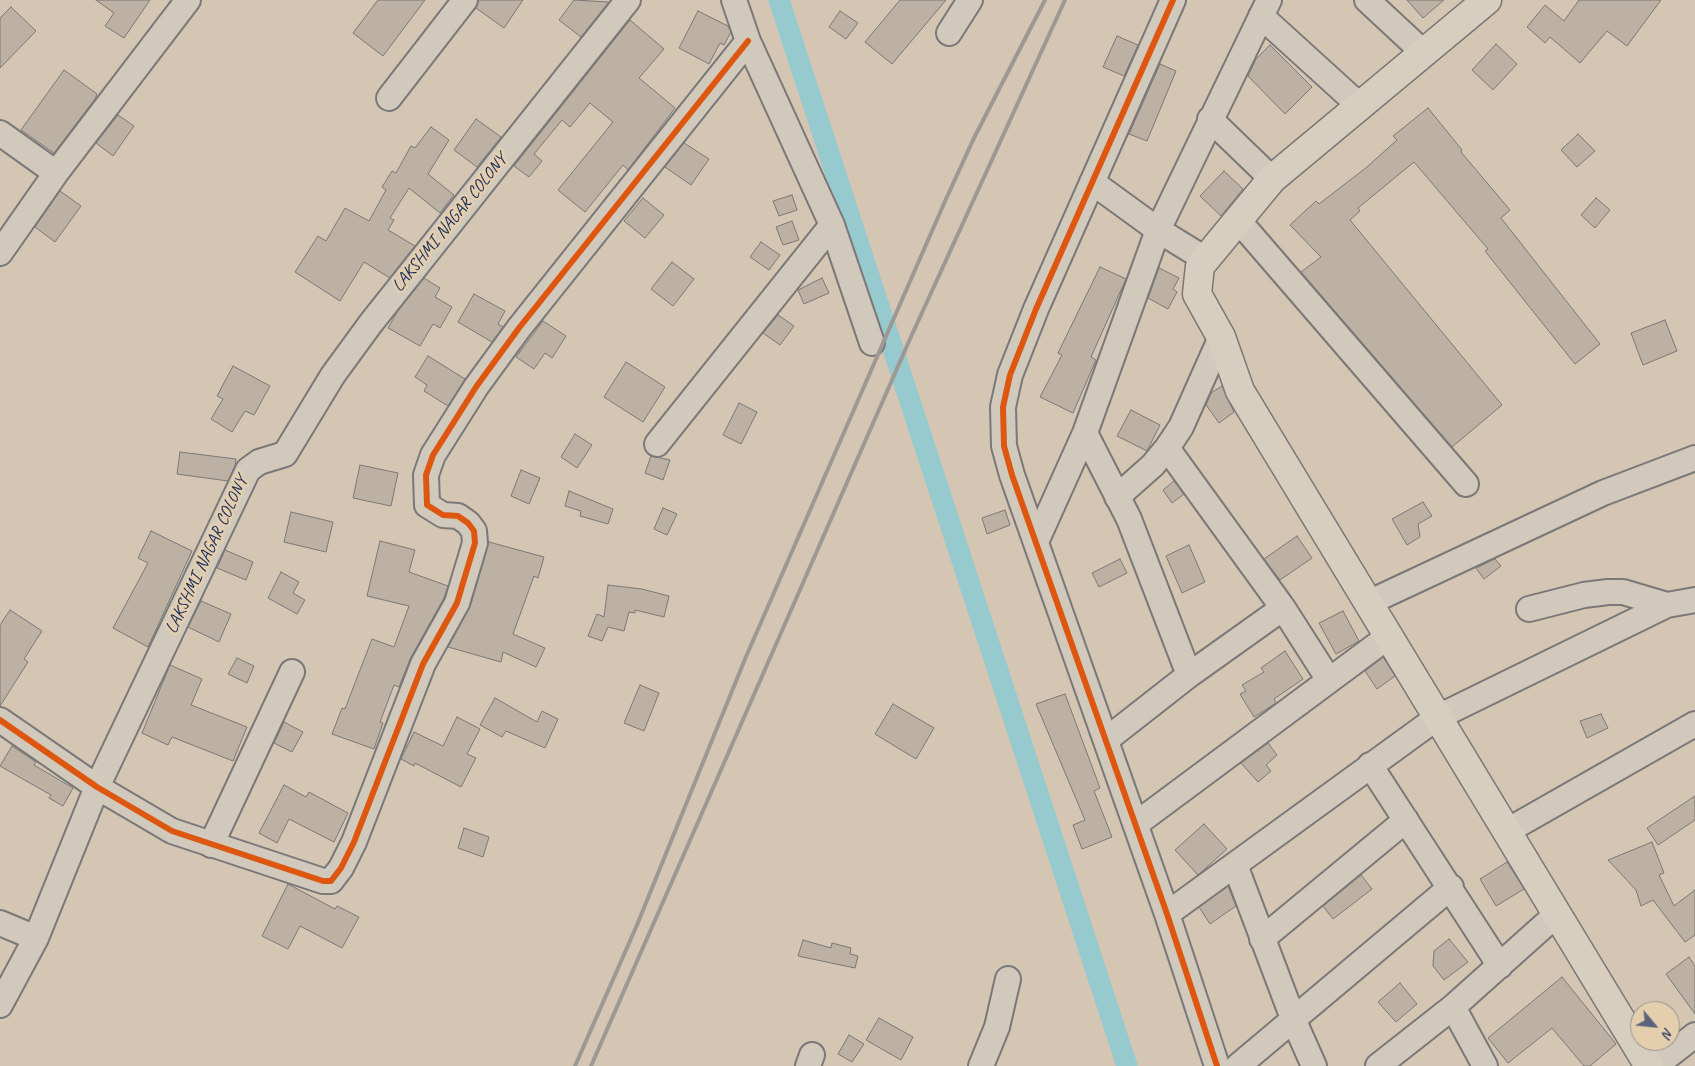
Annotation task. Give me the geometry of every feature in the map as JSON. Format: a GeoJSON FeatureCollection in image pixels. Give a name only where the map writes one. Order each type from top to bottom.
{"type":"FeatureCollection","features":[{"type":"Feature","properties":{"kind":"highway"},"geometry":{"type":"LineString","coordinates":[[1487,0],[1272,179],[1200,266],[1197,294],[1221,336],[1240,391],[1649,1066]]}},
{"type":"Feature","properties":{"kind":"street"},"geometry":{"type":"LineString","coordinates":[[0,253],[56,173],[188,0]]}},
{"type":"Feature","properties":{"kind":"street"},"geometry":{"type":"LineString","coordinates":[[390,98],[465,0]]}},
{"type":"Feature","properties":{"kind":"street","name":"LAKSHMI NAGAR COLONY"},"geometry":{"type":"LineString","coordinates":[[0,1005],[36,938],[97,787],[248,470],[259,462],[285,454],[333,375],[371,322],[628,0]]}},
{"type":"Feature","properties":{"kind":"street"},"geometry":{"type":"LineString","coordinates":[[734,0],[748,40],[832,226],[872,342]]}},
{"type":"Feature","properties":{"kind":"street"},"geometry":{"type":"LineString","coordinates":[[949,33],[970,0]]}},
{"type":"Feature","properties":{"kind":"street"},"geometry":{"type":"LineString","coordinates":[[1173,0],[1036,309],[1010,375],[1004,407],[1004,446],[1167,914],[1217,1066]]}},
{"type":"Feature","properties":{"kind":"street"},"geometry":{"type":"LineString","coordinates":[[1367,0],[1424,53]]}},
{"type":"Feature","properties":{"kind":"street"},"geometry":{"type":"LineString","coordinates":[[1036,542],[1085,433],[1158,230],[1265,8],[1360,106]]}},
{"type":"Feature","properties":{"kind":"street"},"geometry":{"type":"LineString","coordinates":[[0,720],[97,787],[172,831],[323,881],[332,881],[354,842],[423,664],[457,603],[475,543],[474,531],[468,523],[458,516],[443,515],[427,505],[426,474],[433,455],[476,387],[519,328],[748,40]]}},
{"type":"Feature","properties":{"kind":"street"},"geometry":{"type":"LineString","coordinates":[[1210,119],[1272,179]]}},
{"type":"Feature","properties":{"kind":"street"},"geometry":{"type":"LineString","coordinates":[[0,134],[56,173]]}},
{"type":"Feature","properties":{"kind":"street"},"geometry":{"type":"LineString","coordinates":[[1092,182],[1158,230],[1205,259]]}},
{"type":"Feature","properties":{"kind":"street"},"geometry":{"type":"LineString","coordinates":[[1238,220],[1466,484]]}},
{"type":"Feature","properties":{"kind":"street"},"geometry":{"type":"LineString","coordinates":[[657,444],[832,226]]}},
{"type":"Feature","properties":{"kind":"street"},"geometry":{"type":"LineString","coordinates":[[1117,497],[1153,465],[1168,448],[1181,427],[1221,336]]}},
{"type":"Feature","properties":{"kind":"street"},"geometry":{"type":"LineString","coordinates":[[1085,433],[1129,519],[1189,675]]}},
{"type":"Feature","properties":{"kind":"street"},"geometry":{"type":"LineString","coordinates":[[1168,448],[1283,608],[1329,680]]}},
{"type":"Feature","properties":{"kind":"street"},"geometry":{"type":"LineString","coordinates":[[1368,603],[1603,493],[1695,458]]}},
{"type":"Feature","properties":{"kind":"street"},"geometry":{"type":"LineString","coordinates":[[1529,609],[1584,595],[1608,592],[1623,592],[1667,605]]}},
{"type":"Feature","properties":{"kind":"street"},"geometry":{"type":"LineString","coordinates":[[1167,914],[1438,717],[1667,605],[1695,600]]}},
{"type":"Feature","properties":{"kind":"street"},"geometry":{"type":"LineString","coordinates":[[1106,740],[1189,675],[1283,608]]}},
{"type":"Feature","properties":{"kind":"street"},"geometry":{"type":"LineString","coordinates":[[1136,824],[1388,636]]}},
{"type":"Feature","properties":{"kind":"street"},"geometry":{"type":"LineString","coordinates":[[211,845],[292,672]]}},
{"type":"Feature","properties":{"kind":"street"},"geometry":{"type":"LineString","coordinates":[[1507,831],[1695,724]]}},
{"type":"Feature","properties":{"kind":"street"},"geometry":{"type":"LineString","coordinates":[[1370,765],[1451,887],[1500,966]]}},
{"type":"Feature","properties":{"kind":"street"},"geometry":{"type":"LineString","coordinates":[[1262,939],[1406,820]]}},
{"type":"Feature","properties":{"kind":"street"},"geometry":{"type":"LineString","coordinates":[[1235,865],[1294,1021],[1314,1066]]}},
{"type":"Feature","properties":{"kind":"street"},"geometry":{"type":"LineString","coordinates":[[1238,1066],[1294,1021],[1451,887]]}},
{"type":"Feature","properties":{"kind":"street"},"geometry":{"type":"LineString","coordinates":[[1378,1066],[1453,1007],[1557,914]]}},
{"type":"Feature","properties":{"kind":"street"},"geometry":{"type":"LineString","coordinates":[[0,922],[36,938]]}},
{"type":"Feature","properties":{"kind":"street"},"geometry":{"type":"LineString","coordinates":[[981,1066],[997,1027],[1008,978]]}},
{"type":"Feature","properties":{"kind":"street"},"geometry":{"type":"LineString","coordinates":[[1453,1007],[1486,1066]]}},
{"type":"Feature","properties":{"kind":"street"},"geometry":{"type":"LineString","coordinates":[[1655,1066],[1695,1035]]}},
{"type":"Feature","properties":{"kind":"building"},"geometry":{"type":"Polygon","coordinates":[[[96,0],[150,0],[124,38],[105,26],[114,13],[96,0]]]}},
{"type":"Feature","properties":{"kind":"building"},"geometry":{"type":"Polygon","coordinates":[[[378,0],[425,0],[383,56],[353,33],[378,0]]]}},
{"type":"Feature","properties":{"kind":"building"},"geometry":{"type":"Polygon","coordinates":[[[478,0],[523,0],[504,28],[476,8],[478,0]]]}},
{"type":"Feature","properties":{"kind":"building"},"geometry":{"type":"Polygon","coordinates":[[[574,0],[609,2],[581,37],[559,20],[574,0]]]}},
{"type":"Feature","properties":{"kind":"building"},"geometry":{"type":"Polygon","coordinates":[[[900,0],[946,0],[892,64],[865,42],[900,0]]]}},
{"type":"Feature","properties":{"kind":"building"},"geometry":{"type":"Polygon","coordinates":[[[1407,0],[1444,0],[1423,18],[1407,0]]]}},
{"type":"Feature","properties":{"kind":"building"},"geometry":{"type":"Polygon","coordinates":[[[1579,0],[1661,0],[1627,46],[1607,31],[1580,63],[1550,37],[1545,43],[1527,27],[1545,5],[1564,21],[1579,0]]]}},
{"type":"Feature","properties":{"kind":"building"},"geometry":{"type":"Polygon","coordinates":[[[11,7],[36,31],[0,68],[0,18],[11,7]]]}},
{"type":"Feature","properties":{"kind":"building"},"geometry":{"type":"Polygon","coordinates":[[[698,11],[728,26],[731,32],[724,45],[720,43],[709,64],[679,48],[698,11]]]}},
{"type":"Feature","properties":{"kind":"building"},"geometry":{"type":"Polygon","coordinates":[[[840,11],[858,23],[846,39],[829,27],[840,11]]]}},
{"type":"Feature","properties":{"kind":"building"},"geometry":{"type":"Polygon","coordinates":[[[630,20],[664,49],[639,78],[675,108],[628,170],[623,165],[585,212],[558,190],[613,122],[590,103],[570,127],[562,120],[534,154],[542,161],[529,177],[514,166],[630,20]]]}},
{"type":"Feature","properties":{"kind":"building"},"geometry":{"type":"Polygon","coordinates":[[[1117,36],[1138,45],[1124,76],[1103,67],[1117,36]]]}},
{"type":"Feature","properties":{"kind":"building"},"geometry":{"type":"Polygon","coordinates":[[[1496,44],[1517,64],[1493,90],[1472,70],[1496,44]]]}},
{"type":"Feature","properties":{"kind":"building"},"geometry":{"type":"Polygon","coordinates":[[[1270,45],[1312,87],[1285,114],[1248,76],[1256,59],[1270,45]]]}},
{"type":"Feature","properties":{"kind":"building"},"geometry":{"type":"Polygon","coordinates":[[[1160,64],[1176,71],[1147,141],[1129,134],[1160,64]]]}},
{"type":"Feature","properties":{"kind":"building"},"geometry":{"type":"Polygon","coordinates":[[[64,70],[97,94],[54,153],[21,130],[64,70]]]}},
{"type":"Feature","properties":{"kind":"building"},"geometry":{"type":"Polygon","coordinates":[[[1428,108],[1462,150],[1461,152],[1510,210],[1501,218],[1600,344],[1575,364],[1485,251],[1488,249],[1414,162],[1358,208],[1360,211],[1350,220],[1502,405],[1452,447],[1301,272],[1321,257],[1290,225],[1316,201],[1319,204],[1367,167],[1397,140],[1393,136],[1428,108]]]}},
{"type":"Feature","properties":{"kind":"building"},"geometry":{"type":"Polygon","coordinates":[[[118,115],[134,126],[113,156],[96,143],[118,115]]]}},
{"type":"Feature","properties":{"kind":"building"},"geometry":{"type":"Polygon","coordinates":[[[476,119],[501,137],[477,167],[454,150],[476,119]]]}},
{"type":"Feature","properties":{"kind":"building"},"geometry":{"type":"Polygon","coordinates":[[[431,127],[449,140],[428,174],[454,195],[440,213],[409,188],[390,218],[394,220],[388,230],[415,246],[390,278],[364,262],[340,301],[295,272],[318,236],[326,241],[345,208],[369,221],[386,190],[382,187],[392,171],[396,173],[411,146],[415,148],[431,127]]]}},
{"type":"Feature","properties":{"kind":"building"},"geometry":{"type":"Polygon","coordinates":[[[1578,134],[1595,151],[1577,167],[1561,150],[1578,134]]]}},
{"type":"Feature","properties":{"kind":"building"},"geometry":{"type":"Polygon","coordinates":[[[684,143],[709,159],[691,185],[665,167],[684,143]]]}},
{"type":"Feature","properties":{"kind":"building"},"geometry":{"type":"Polygon","coordinates":[[[1224,171],[1243,189],[1221,216],[1200,196],[1224,171]]]}},
{"type":"Feature","properties":{"kind":"building"},"geometry":{"type":"Polygon","coordinates":[[[60,191],[81,206],[55,242],[35,227],[60,191]]]}},
{"type":"Feature","properties":{"kind":"building"},"geometry":{"type":"Polygon","coordinates":[[[792,195],[797,210],[779,216],[773,201],[792,195]]]}},
{"type":"Feature","properties":{"kind":"building"},"geometry":{"type":"Polygon","coordinates":[[[643,198],[664,215],[645,238],[624,221],[643,198]]]}},
{"type":"Feature","properties":{"kind":"building"},"geometry":{"type":"Polygon","coordinates":[[[1596,198],[1610,210],[1595,228],[1581,215],[1596,198]]]}},
{"type":"Feature","properties":{"kind":"building"},"geometry":{"type":"Polygon","coordinates":[[[792,221],[799,240],[783,245],[776,227],[792,221]]]}},
{"type":"Feature","properties":{"kind":"building"},"geometry":{"type":"Polygon","coordinates":[[[761,242],[780,255],[769,270],[750,257],[761,242]]]}},
{"type":"Feature","properties":{"kind":"building"},"geometry":{"type":"Polygon","coordinates":[[[672,262],[694,279],[673,306],[651,289],[672,262]]]}},
{"type":"Feature","properties":{"kind":"building"},"geometry":{"type":"Polygon","coordinates":[[[1100,267],[1126,279],[1091,357],[1096,360],[1073,413],[1040,397],[1062,355],[1058,353],[1100,267]]]}},
{"type":"Feature","properties":{"kind":"building"},"geometry":{"type":"Polygon","coordinates":[[[1159,268],[1179,278],[1173,289],[1177,292],[1168,309],[1148,298],[1159,268]]]}},
{"type":"Feature","properties":{"kind":"building"},"geometry":{"type":"Polygon","coordinates":[[[424,278],[440,288],[435,297],[452,307],[440,328],[433,324],[420,346],[388,328],[397,312],[424,278]]]}},
{"type":"Feature","properties":{"kind":"building"},"geometry":{"type":"Polygon","coordinates":[[[822,278],[829,293],[804,304],[798,290],[822,278]]]}},
{"type":"Feature","properties":{"kind":"building"},"geometry":{"type":"Polygon","coordinates":[[[474,294],[505,311],[498,324],[503,327],[492,342],[458,322],[474,294]]]}},
{"type":"Feature","properties":{"kind":"building"},"geometry":{"type":"Polygon","coordinates":[[[778,315],[794,326],[780,345],[763,333],[778,315]]]}},
{"type":"Feature","properties":{"kind":"building"},"geometry":{"type":"Polygon","coordinates":[[[1665,320],[1677,351],[1643,365],[1631,333],[1665,320]]]}},
{"type":"Feature","properties":{"kind":"building"},"geometry":{"type":"Polygon","coordinates":[[[543,321],[566,336],[552,358],[545,353],[534,369],[516,357],[543,321]]]}},
{"type":"Feature","properties":{"kind":"building"},"geometry":{"type":"Polygon","coordinates":[[[428,356],[465,379],[448,406],[424,391],[427,385],[415,377],[428,356]]]}},
{"type":"Feature","properties":{"kind":"building"},"geometry":{"type":"Polygon","coordinates":[[[626,362],[665,387],[643,422],[604,397],[626,362]]]}},
{"type":"Feature","properties":{"kind":"building"},"geometry":{"type":"Polygon","coordinates":[[[233,366],[270,386],[254,415],[245,411],[232,432],[211,419],[223,399],[217,396],[233,366]]]}},
{"type":"Feature","properties":{"kind":"building"},"geometry":{"type":"Polygon","coordinates":[[[1222,386],[1234,412],[1219,423],[1206,405],[1211,393],[1222,386]]]}},
{"type":"Feature","properties":{"kind":"building"},"geometry":{"type":"Polygon","coordinates":[[[739,403],[757,412],[741,444],[723,435],[739,403]]]}},
{"type":"Feature","properties":{"kind":"building"},"geometry":{"type":"Polygon","coordinates":[[[1131,410],[1160,425],[1147,451],[1117,436],[1131,410]]]}},
{"type":"Feature","properties":{"kind":"building"},"geometry":{"type":"Polygon","coordinates":[[[575,434],[592,445],[577,468],[561,457],[575,434]]]}},
{"type":"Feature","properties":{"kind":"building"},"geometry":{"type":"Polygon","coordinates":[[[180,452],[236,459],[235,466],[228,481],[177,474],[180,452]]]}},
{"type":"Feature","properties":{"kind":"building"},"geometry":{"type":"Polygon","coordinates":[[[651,456],[670,460],[663,480],[645,473],[651,456]]]}},
{"type":"Feature","properties":{"kind":"building"},"geometry":{"type":"Polygon","coordinates":[[[360,465],[398,473],[391,506],[353,498],[360,465]]]}},
{"type":"Feature","properties":{"kind":"building"},"geometry":{"type":"Polygon","coordinates":[[[521,470],[540,478],[529,504],[511,496],[521,470]]]}},
{"type":"Feature","properties":{"kind":"building"},"geometry":{"type":"Polygon","coordinates":[[[1174,481],[1184,494],[1172,503],[1163,490],[1174,481]]]}},
{"type":"Feature","properties":{"kind":"building"},"geometry":{"type":"Polygon","coordinates":[[[569,491],[613,509],[608,524],[580,516],[581,511],[565,506],[569,491]]]}},
{"type":"Feature","properties":{"kind":"building"},"geometry":{"type":"Polygon","coordinates":[[[1423,502],[1432,516],[1418,524],[1420,537],[1407,545],[1392,519],[1423,502]]]}},
{"type":"Feature","properties":{"kind":"building"},"geometry":{"type":"Polygon","coordinates":[[[663,508],[677,514],[667,535],[654,529],[663,508]]]}},
{"type":"Feature","properties":{"kind":"building"},"geometry":{"type":"Polygon","coordinates":[[[1005,510],[1010,525],[987,534],[982,518],[1005,510]]]}},
{"type":"Feature","properties":{"kind":"building"},"geometry":{"type":"Polygon","coordinates":[[[291,512],[333,522],[326,552],[284,542],[291,512]]]}},
{"type":"Feature","properties":{"kind":"building"},"geometry":{"type":"Polygon","coordinates":[[[151,531],[192,551],[148,647],[113,628],[148,563],[138,558],[151,531]]]}},
{"type":"Feature","properties":{"kind":"building"},"geometry":{"type":"Polygon","coordinates":[[[1297,536],[1312,558],[1280,580],[1264,559],[1297,536]]]}},
{"type":"Feature","properties":{"kind":"building"},"geometry":{"type":"Polygon","coordinates":[[[380,541],[415,550],[409,572],[448,586],[444,598],[411,657],[399,687],[394,685],[380,722],[383,723],[374,749],[332,734],[342,708],[345,709],[372,639],[394,647],[409,606],[367,596],[380,541]]]}},
{"type":"Feature","properties":{"kind":"building"},"geometry":{"type":"Polygon","coordinates":[[[489,542],[544,557],[538,578],[534,576],[513,634],[545,648],[536,667],[503,652],[501,662],[448,647],[470,607],[489,542]]]}},
{"type":"Feature","properties":{"kind":"building"},"geometry":{"type":"Polygon","coordinates":[[[1189,545],[1205,582],[1182,593],[1166,556],[1189,545]]]}},
{"type":"Feature","properties":{"kind":"building"},"geometry":{"type":"Polygon","coordinates":[[[225,550],[253,562],[246,580],[217,568],[225,550]]]}},
{"type":"Feature","properties":{"kind":"building"},"geometry":{"type":"Polygon","coordinates":[[[1120,559],[1127,573],[1099,587],[1092,573],[1120,559]]]}},
{"type":"Feature","properties":{"kind":"building"},"geometry":{"type":"Polygon","coordinates":[[[1495,559],[1501,566],[1484,579],[1476,568],[1495,559]]]}},
{"type":"Feature","properties":{"kind":"building"},"geometry":{"type":"Polygon","coordinates":[[[281,572],[299,582],[293,593],[305,600],[297,614],[268,598],[281,572]]]}},
{"type":"Feature","properties":{"kind":"building"},"geometry":{"type":"Polygon","coordinates":[[[608,585],[642,589],[669,596],[664,617],[635,610],[635,613],[629,612],[624,631],[608,627],[602,641],[588,636],[597,614],[604,617],[608,585]]]}},
{"type":"Feature","properties":{"kind":"building"},"geometry":{"type":"Polygon","coordinates":[[[201,601],[231,614],[219,642],[188,627],[201,601]]]}},
{"type":"Feature","properties":{"kind":"building"},"geometry":{"type":"Polygon","coordinates":[[[10,610],[42,631],[24,659],[28,662],[0,706],[0,625],[10,610]]]}},
{"type":"Feature","properties":{"kind":"building"},"geometry":{"type":"Polygon","coordinates":[[[1343,611],[1359,641],[1336,654],[1319,623],[1343,611]]]}},
{"type":"Feature","properties":{"kind":"building"},"geometry":{"type":"Polygon","coordinates":[[[1285,651],[1303,679],[1274,699],[1276,703],[1254,717],[1240,694],[1246,691],[1242,685],[1264,672],[1261,668],[1285,651]]]}},
{"type":"Feature","properties":{"kind":"building"},"geometry":{"type":"Polygon","coordinates":[[[1383,657],[1395,676],[1377,689],[1365,671],[1383,657]]]}},
{"type":"Feature","properties":{"kind":"building"},"geometry":{"type":"Polygon","coordinates":[[[237,658],[254,666],[247,683],[228,674],[237,658]]]}},
{"type":"Feature","properties":{"kind":"building"},"geometry":{"type":"Polygon","coordinates":[[[170,665],[202,679],[191,705],[247,727],[233,761],[172,737],[168,745],[142,733],[170,665]]]}},
{"type":"Feature","properties":{"kind":"building"},"geometry":{"type":"Polygon","coordinates":[[[640,685],[659,693],[644,731],[624,723],[640,685]]]}},
{"type":"Feature","properties":{"kind":"building"},"geometry":{"type":"Polygon","coordinates":[[[1065,694],[1100,788],[1094,791],[1112,837],[1082,849],[1073,825],[1085,820],[1036,704],[1065,694]]]}},
{"type":"Feature","properties":{"kind":"building"},"geometry":{"type":"Polygon","coordinates":[[[495,698],[537,722],[542,711],[558,719],[545,748],[506,731],[502,737],[480,725],[495,698]]]}},
{"type":"Feature","properties":{"kind":"building"},"geometry":{"type":"Polygon","coordinates":[[[893,704],[934,728],[916,759],[875,734],[893,704]]]}},
{"type":"Feature","properties":{"kind":"building"},"geometry":{"type":"Polygon","coordinates":[[[1601,714],[1608,728],[1587,738],[1580,721],[1601,714]]]}},
{"type":"Feature","properties":{"kind":"building"},"geometry":{"type":"Polygon","coordinates":[[[457,717],[480,729],[467,754],[476,758],[461,787],[415,763],[414,766],[401,759],[414,732],[443,746],[457,717]]]}},
{"type":"Feature","properties":{"kind":"building"},"geometry":{"type":"Polygon","coordinates":[[[284,722],[303,732],[292,752],[274,743],[284,722]]]}},
{"type":"Feature","properties":{"kind":"building"},"geometry":{"type":"Polygon","coordinates":[[[1268,743],[1277,755],[1266,765],[1271,771],[1258,782],[1241,763],[1268,743]]]}},
{"type":"Feature","properties":{"kind":"building"},"geometry":{"type":"Polygon","coordinates":[[[12,746],[36,762],[34,765],[73,788],[63,806],[49,798],[51,795],[0,766],[12,746]]]}},
{"type":"Feature","properties":{"kind":"building"},"geometry":{"type":"Polygon","coordinates":[[[284,785],[306,797],[309,792],[348,813],[334,842],[289,819],[277,843],[259,833],[284,785]]]}},
{"type":"Feature","properties":{"kind":"building"},"geometry":{"type":"Polygon","coordinates":[[[1695,796],[1695,820],[1658,845],[1647,828],[1695,796]]]}},
{"type":"Feature","properties":{"kind":"building"},"geometry":{"type":"Polygon","coordinates":[[[1204,824],[1227,849],[1198,875],[1175,850],[1204,824]]]}},
{"type":"Feature","properties":{"kind":"building"},"geometry":{"type":"Polygon","coordinates":[[[464,828],[489,837],[483,857],[458,848],[464,828]]]}},
{"type":"Feature","properties":{"kind":"building"},"geometry":{"type":"Polygon","coordinates":[[[1652,842],[1664,873],[1659,875],[1674,906],[1695,890],[1695,935],[1685,942],[1653,900],[1641,906],[1636,890],[1608,860],[1652,842]]]}},
{"type":"Feature","properties":{"kind":"building"},"geometry":{"type":"Polygon","coordinates":[[[1507,862],[1524,889],[1496,906],[1480,879],[1507,862]]]}},
{"type":"Feature","properties":{"kind":"building"},"geometry":{"type":"Polygon","coordinates":[[[1361,875],[1372,889],[1333,919],[1323,906],[1361,875]]]}},
{"type":"Feature","properties":{"kind":"building"},"geometry":{"type":"Polygon","coordinates":[[[288,884],[335,909],[337,906],[359,917],[342,948],[300,926],[288,949],[262,936],[288,884]]]}},
{"type":"Feature","properties":{"kind":"building"},"geometry":{"type":"Polygon","coordinates":[[[1228,886],[1236,906],[1210,924],[1199,907],[1228,886]]]}},
{"type":"Feature","properties":{"kind":"building"},"geometry":{"type":"Polygon","coordinates":[[[1449,939],[1468,962],[1444,980],[1433,966],[1434,951],[1449,939]]]}},
{"type":"Feature","properties":{"kind":"building"},"geometry":{"type":"Polygon","coordinates":[[[803,940],[831,948],[832,943],[851,948],[850,954],[858,956],[855,968],[798,956],[803,940]]]}},
{"type":"Feature","properties":{"kind":"building"},"geometry":{"type":"Polygon","coordinates":[[[1689,957],[1695,966],[1695,1014],[1666,974],[1689,957]]]}},
{"type":"Feature","properties":{"kind":"building"},"geometry":{"type":"Polygon","coordinates":[[[1562,977],[1616,1044],[1590,1066],[1584,1066],[1552,1028],[1508,1063],[1488,1038],[1562,977]]]}},
{"type":"Feature","properties":{"kind":"building"},"geometry":{"type":"Polygon","coordinates":[[[1400,983],[1417,1004],[1396,1022],[1378,1002],[1400,983]]]}},
{"type":"Feature","properties":{"kind":"building"},"geometry":{"type":"Polygon","coordinates":[[[879,1018],[913,1037],[901,1060],[866,1040],[879,1018]]]}},
{"type":"Feature","properties":{"kind":"building"},"geometry":{"type":"Polygon","coordinates":[[[849,1035],[864,1044],[852,1062],[838,1054],[849,1035]]]}},
{"type":"Feature","properties":{"kind":"waterway"},"geometry":{"type":"LineString","coordinates":[[779,0],[1127,1066]]}},
{"type":"Feature","properties":{"kind":"railway"},"geometry":{"type":"LineString","coordinates":[[575,1066],[637,925],[745,659],[946,199],[974,138],[1045,0]]}},
{"type":"Feature","properties":{"kind":"railway"},"geometry":{"type":"LineString","coordinates":[[591,1066],[910,339],[1065,0]]}},
{"type":"Feature","properties":{"kind":"cycle path"},"geometry":{"type":"LineString","coordinates":[[1173,0],[1036,309],[1010,375],[1003,407],[1004,446],[1012,475],[1167,914],[1217,1066]]}},
{"type":"Feature","properties":{"kind":"cycle path"},"geometry":{"type":"LineString","coordinates":[[0,720],[97,787],[172,831],[323,881],[331,881],[341,868],[354,842],[423,664],[457,603],[475,543],[474,531],[468,523],[458,516],[443,515],[427,505],[426,475],[433,455],[476,387],[519,328],[748,41]]}}]}
